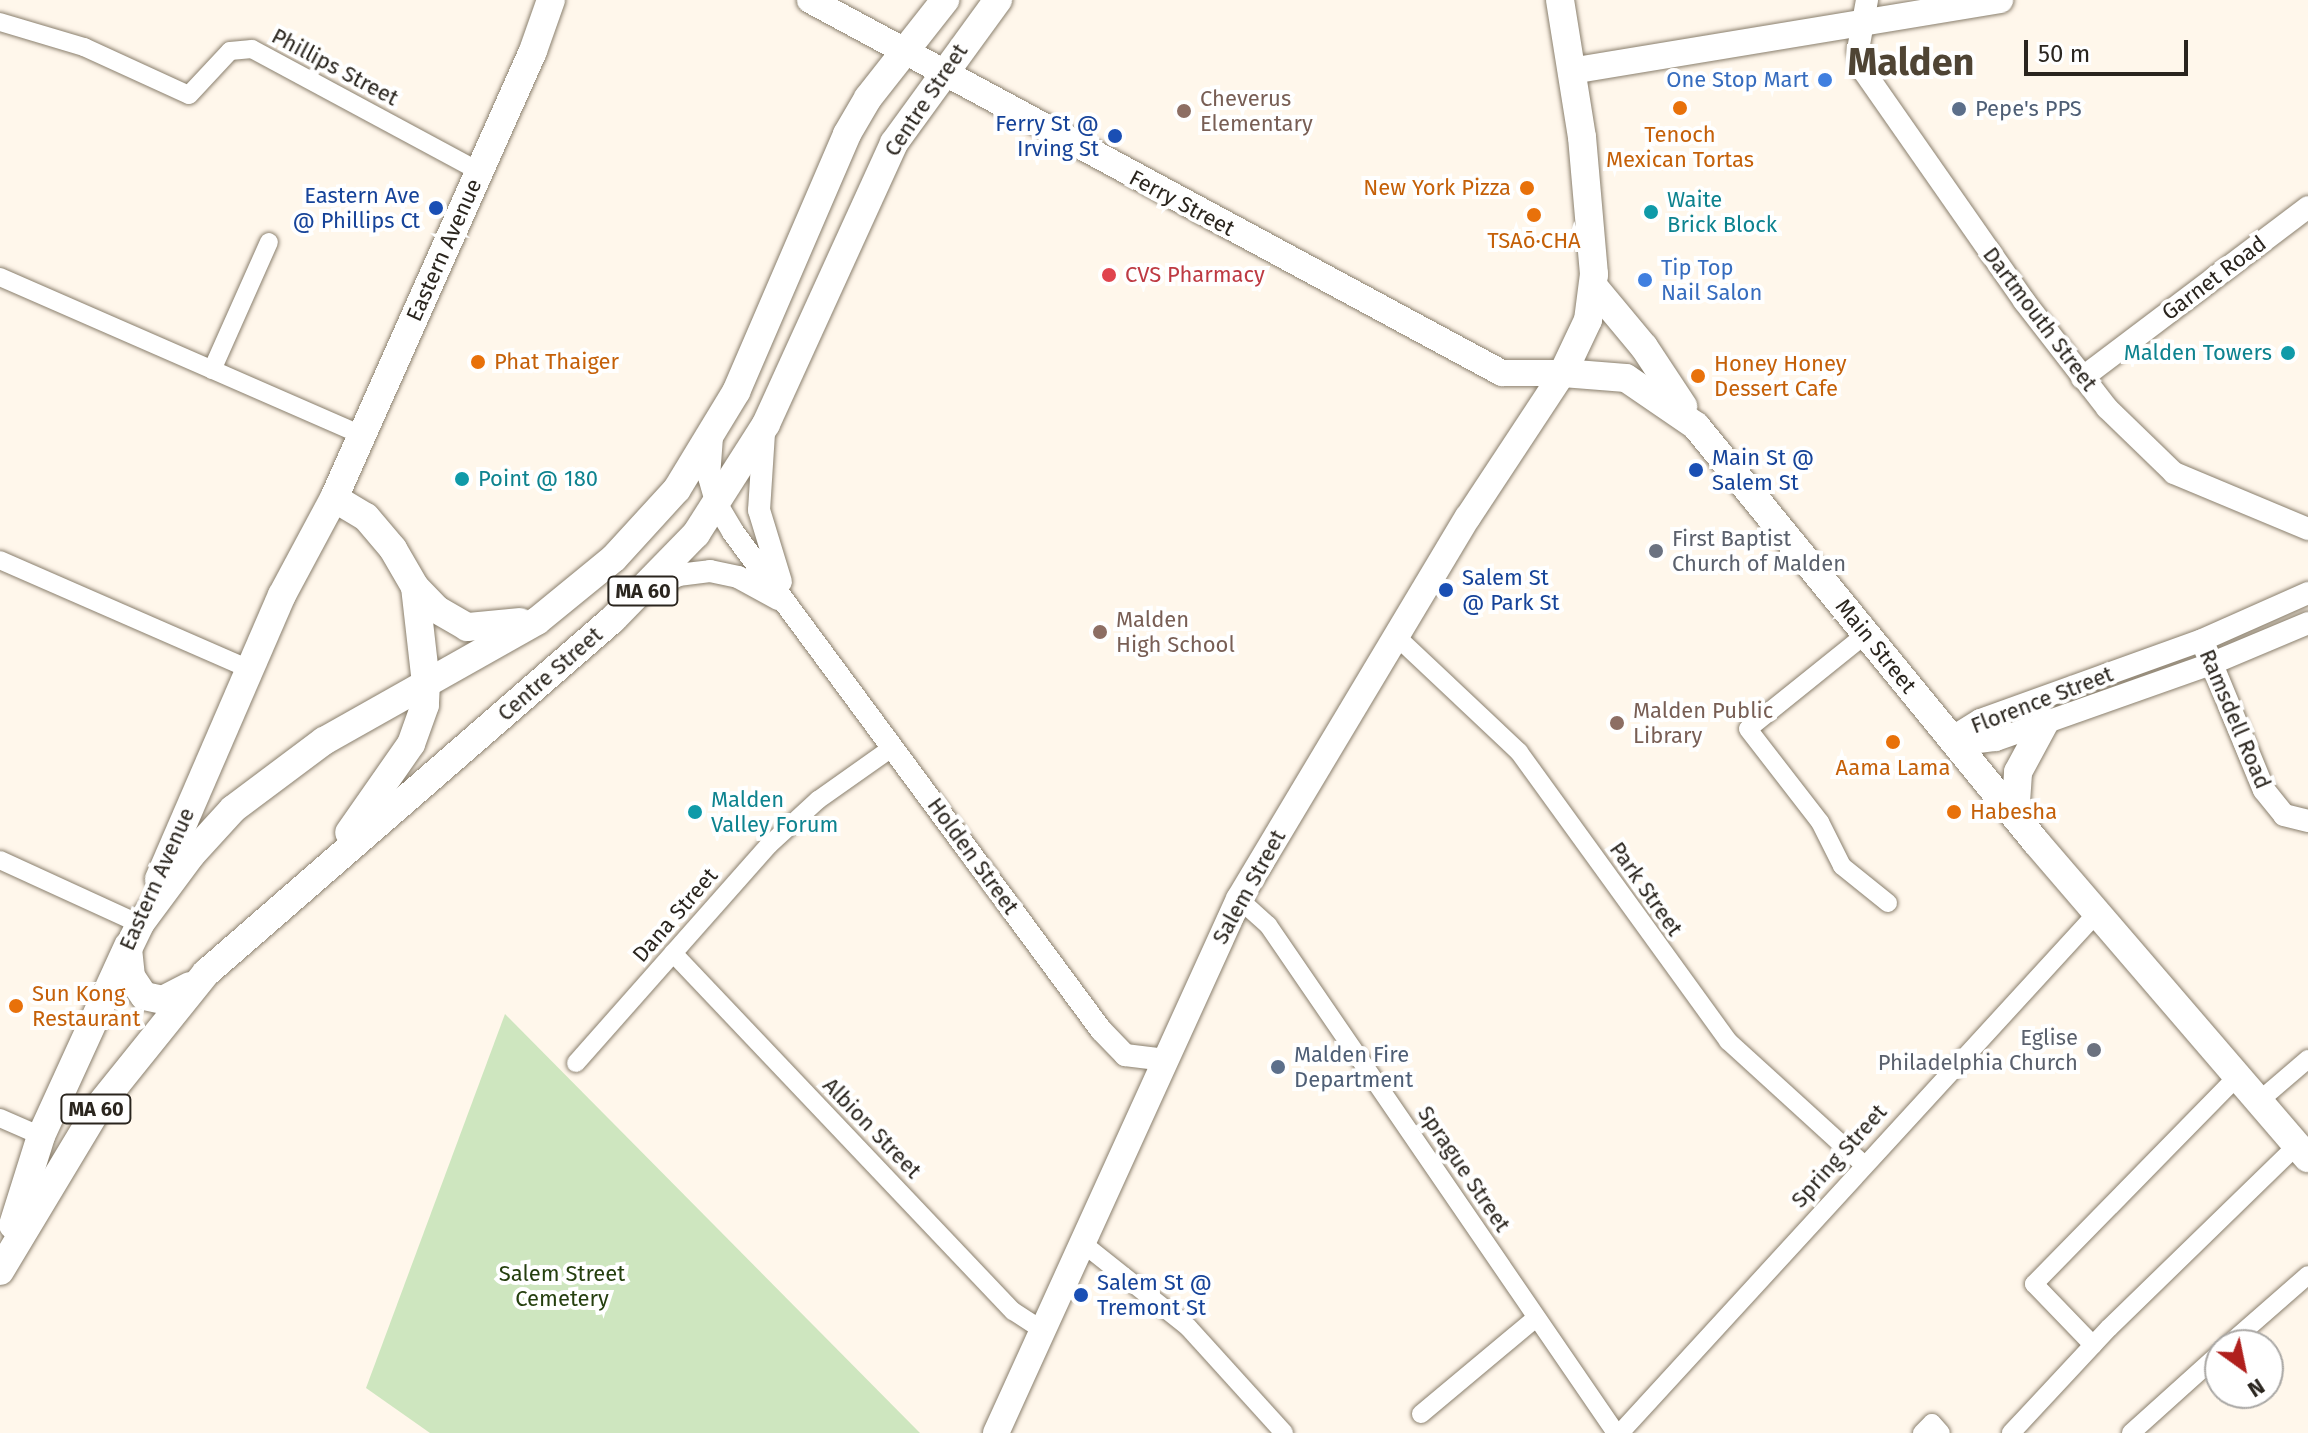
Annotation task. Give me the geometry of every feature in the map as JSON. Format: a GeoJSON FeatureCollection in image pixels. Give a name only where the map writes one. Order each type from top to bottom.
{"type":"FeatureCollection","features":[{"type":"Feature","properties":{"kind":"main road","name":"Eastern Avenue"},"geometry":{"type":"LineString","coordinates":[[0,1269],[41,1136],[140,924],[295,568],[334,498],[551,0]]}},
{"type":"Feature","properties":{"kind":"main road","name":"Ferry Street"},"geometry":{"type":"LineString","coordinates":[[810,0],[1502,373],[1563,373]]}},
{"type":"Feature","properties":{"kind":"main road","name":"Centre Street"},"geometry":{"type":"LineString","coordinates":[[140,924],[191,855],[261,785],[324,741],[537,621],[646,526],[713,436],[837,153],[868,98],[945,0]]}},
{"type":"Feature","properties":{"kind":"main road","name":"Centre Street"},"geometry":{"type":"LineString","coordinates":[[0,1269],[99,1106],[206,973],[326,864],[632,602],[682,551],[717,505],[766,424],[882,165],[942,71],[998,0]]}},
{"type":"Feature","properties":{"kind":"main road"},"geometry":{"type":"LineString","coordinates":[[1560,0],[1571,71],[1594,287],[1585,331],[1563,373]]}},
{"type":"Feature","properties":{"kind":"main road"},"geometry":{"type":"LineString","coordinates":[[1571,71],[1864,27],[2000,0]]}},
{"type":"Feature","properties":{"kind":"main road"},"geometry":{"type":"LineString","coordinates":[[1594,287],[1644,347],[1696,426]]}},
{"type":"Feature","properties":{"kind":"main road","name":"Main Street"},"geometry":{"type":"LineString","coordinates":[[1563,373],[1626,378],[1696,426],[2096,914],[2302,1152]]}},
{"type":"Feature","properties":{"kind":"main road","name":"Salem Street"},"geometry":{"type":"LineString","coordinates":[[996,1433],[1239,899],[1396,636],[1563,373]]}},
{"type":"Feature","properties":{"kind":"main road"},"geometry":{"type":"LineString","coordinates":[[334,498],[376,528],[415,587],[436,609],[467,627],[537,621]]}},
{"type":"Feature","properties":{"kind":"main road"},"geometry":{"type":"LineString","coordinates":[[326,864],[403,759],[419,725],[426,683],[415,587]]}},
{"type":"Feature","properties":{"kind":"main road"},"geometry":{"type":"LineString","coordinates":[[2036,842],[2016,791],[2020,765],[2045,722]]}},
{"type":"Feature","properties":{"kind":"main road"},"geometry":{"type":"LineString","coordinates":[[140,924],[128,959],[131,977],[144,996],[156,1001],[171,997],[206,973]]}},
{"type":"Feature","properties":{"kind":"street","name":"Dartmouth Street"},"geometry":{"type":"LineString","coordinates":[[1867,0],[1858,50],[1863,70],[2082,378],[2135,440],[2174,473],[2308,529]]}},
{"type":"Feature","properties":{"kind":"street","name":"Phillips Street"},"geometry":{"type":"LineString","coordinates":[[0,22],[84,47],[189,95],[230,51],[252,49],[479,171]]}},
{"type":"Feature","properties":{"kind":"street","name":"Garnet Road"},"geometry":{"type":"LineString","coordinates":[[2082,378],[2308,207]]}},
{"type":"Feature","properties":{"kind":"street"},"geometry":{"type":"LineString","coordinates":[[212,370],[269,242]]}},
{"type":"Feature","properties":{"kind":"street"},"geometry":{"type":"LineString","coordinates":[[0,277],[361,435]]}},
{"type":"Feature","properties":{"kind":"street","name":"Holden Street"},"geometry":{"type":"LineString","coordinates":[[766,424],[758,471],[760,516],[777,574],[801,623]]}},
{"type":"Feature","properties":{"kind":"street","name":"Holden Street"},"geometry":{"type":"LineString","coordinates":[[713,436],[708,465],[717,505],[801,623],[1101,1030],[1125,1055],[1164,1060]]}},
{"type":"Feature","properties":{"kind":"street"},"geometry":{"type":"LineString","coordinates":[[0,560],[250,669]]}},
{"type":"Feature","properties":{"kind":"street"},"geometry":{"type":"LineString","coordinates":[[632,602],[666,580],[710,571],[756,585],[801,623]]}},
{"type":"Feature","properties":{"kind":"street","name":"Florence Street"},"geometry":{"type":"LineString","coordinates":[[1951,738],[1980,720],[2202,640],[2306,594]]}},
{"type":"Feature","properties":{"kind":"street","name":"Florence Street"},"geometry":{"type":"LineString","coordinates":[[1951,738],[1983,742],[2213,663],[2308,623]]}},
{"type":"Feature","properties":{"kind":"street"},"geometry":{"type":"LineString","coordinates":[[1866,634],[1748,729],[1820,822],[1842,866],[1888,903]]}},
{"type":"Feature","properties":{"kind":"street","name":"Park Street"},"geometry":{"type":"LineString","coordinates":[[1396,636],[1519,752],[1728,1041],[1863,1164]]}},
{"type":"Feature","properties":{"kind":"street","name":"Ramsdell Road"},"geometry":{"type":"LineString","coordinates":[[2202,640],[2264,790],[2284,815],[2308,821]]}},
{"type":"Feature","properties":{"kind":"street","name":"Dana Street"},"geometry":{"type":"LineString","coordinates":[[576,1063],[796,819],[893,747]]}},
{"type":"Feature","properties":{"kind":"street"},"geometry":{"type":"LineString","coordinates":[[0,860],[140,924]]}},
{"type":"Feature","properties":{"kind":"street","name":"Sprague Street"},"geometry":{"type":"LineString","coordinates":[[1239,899],[1268,925],[1618,1433]]}},
{"type":"Feature","properties":{"kind":"street","name":"Spring Street"},"geometry":{"type":"LineString","coordinates":[[1618,1433],[2096,914]]}},
{"type":"Feature","properties":{"kind":"street","name":"Albion Street"},"geometry":{"type":"LineString","coordinates":[[673,953],[1013,1311],[1041,1329]]}},
{"type":"Feature","properties":{"kind":"street"},"geometry":{"type":"LineString","coordinates":[[2259,1101],[2308,1059]]}},
{"type":"Feature","properties":{"kind":"street"},"geometry":{"type":"LineString","coordinates":[[2093,1345],[2034,1284],[2238,1076]]}},
{"type":"Feature","properties":{"kind":"street"},"geometry":{"type":"LineString","coordinates":[[0,1118],[41,1136]]}},
{"type":"Feature","properties":{"kind":"street"},"geometry":{"type":"LineString","coordinates":[[2011,1433],[2093,1345],[2302,1152]]}},
{"type":"Feature","properties":{"kind":"street"},"geometry":{"type":"LineString","coordinates":[[1081,1242],[1201,1338],[1284,1433]]}},
{"type":"Feature","properties":{"kind":"street"},"geometry":{"type":"LineString","coordinates":[[2246,1329],[2308,1275]]}},
{"type":"Feature","properties":{"kind":"street"},"geometry":{"type":"LineString","coordinates":[[1421,1414],[1536,1318]]}},
{"type":"Feature","properties":{"kind":"street"},"geometry":{"type":"LineString","coordinates":[[2131,1433],[2204,1367]]}},
{"type":"Feature","properties":{"kind":"street"},"geometry":{"type":"LineString","coordinates":[[1922,1433],[1932,1423],[1941,1433]]}},
{"type":"Feature","properties":{"kind":"green space","name":"Salem Street Cemetery"},"geometry":{"type":"Polygon","coordinates":[[[505,1014],[920,1433],[430,1433],[366,1388],[505,1014]]]}},
{"type":"Feature","properties":{"kind":"place","name":"One Stop Mart"},"geometry":{"type":"Point","coordinates":[1825,80]}},
{"type":"Feature","properties":{"kind":"place","name":"Tenoch Mexican Tortas"},"geometry":{"type":"Point","coordinates":[1680,108]}},
{"type":"Feature","properties":{"kind":"place","name":"Pepe's PPS"},"geometry":{"type":"Point","coordinates":[1959,109]}},
{"type":"Feature","properties":{"kind":"place","name":"Cheverus Elementary"},"geometry":{"type":"Point","coordinates":[1184,111]}},
{"type":"Feature","properties":{"kind":"place","name":"Ferry St @ Irving St"},"geometry":{"type":"Point","coordinates":[1115,136]}},
{"type":"Feature","properties":{"kind":"place","name":"New York Pizza"},"geometry":{"type":"Point","coordinates":[1527,188]}},
{"type":"Feature","properties":{"kind":"place","name":"Eastern Ave @ Phillips Ct"},"geometry":{"type":"Point","coordinates":[436,208]}},
{"type":"Feature","properties":{"kind":"place","name":"Waite Brick Block"},"geometry":{"type":"Point","coordinates":[1651,212]}},
{"type":"Feature","properties":{"kind":"place","name":"TSAō·CHA"},"geometry":{"type":"Point","coordinates":[1534,215]}},
{"type":"Feature","properties":{"kind":"place","name":"CVS Pharmacy"},"geometry":{"type":"Point","coordinates":[1109,275]}},
{"type":"Feature","properties":{"kind":"place","name":"Tip Top Nail Salon"},"geometry":{"type":"Point","coordinates":[1645,280]}},
{"type":"Feature","properties":{"kind":"place","name":"Malden Towers"},"geometry":{"type":"Point","coordinates":[2288,353]}},
{"type":"Feature","properties":{"kind":"place","name":"Phat Thaiger"},"geometry":{"type":"Point","coordinates":[478,362]}},
{"type":"Feature","properties":{"kind":"place","name":"Honey Honey Dessert Cafe"},"geometry":{"type":"Point","coordinates":[1698,376]}},
{"type":"Feature","properties":{"kind":"place","name":"Main St @ Salem St"},"geometry":{"type":"Point","coordinates":[1696,470]}},
{"type":"Feature","properties":{"kind":"place","name":"Point @ 180"},"geometry":{"type":"Point","coordinates":[462,479]}},
{"type":"Feature","properties":{"kind":"place","name":"First Baptist Church of Malden"},"geometry":{"type":"Point","coordinates":[1656,551]}},
{"type":"Feature","properties":{"kind":"place","name":"Salem St @ Park St"},"geometry":{"type":"Point","coordinates":[1446,590]}},
{"type":"Feature","properties":{"kind":"place","name":"Malden High School"},"geometry":{"type":"Point","coordinates":[1100,632]}},
{"type":"Feature","properties":{"kind":"place","name":"Malden Public Library"},"geometry":{"type":"Point","coordinates":[1617,723]}},
{"type":"Feature","properties":{"kind":"place","name":"Aama Lama"},"geometry":{"type":"Point","coordinates":[1893,742]}},
{"type":"Feature","properties":{"kind":"place","name":"Malden Valley Forum"},"geometry":{"type":"Point","coordinates":[695,812]}},
{"type":"Feature","properties":{"kind":"place","name":"Habesha"},"geometry":{"type":"Point","coordinates":[1954,812]}},
{"type":"Feature","properties":{"kind":"place","name":"Sun Kong Restaurant"},"geometry":{"type":"Point","coordinates":[16,1006]}},
{"type":"Feature","properties":{"kind":"place","name":"Eglise Philadelphia Church"},"geometry":{"type":"Point","coordinates":[2094,1050]}},
{"type":"Feature","properties":{"kind":"place","name":"Malden Fire Department"},"geometry":{"type":"Point","coordinates":[1278,1067]}},
{"type":"Feature","properties":{"kind":"place","name":"Salem St @ Tremont St"},"geometry":{"type":"Point","coordinates":[1081,1295]}},
{"type":"Feature","properties":{"kind":"district","name":"Malden"},"geometry":{"type":"Point","coordinates":[1911,63]}}]}
